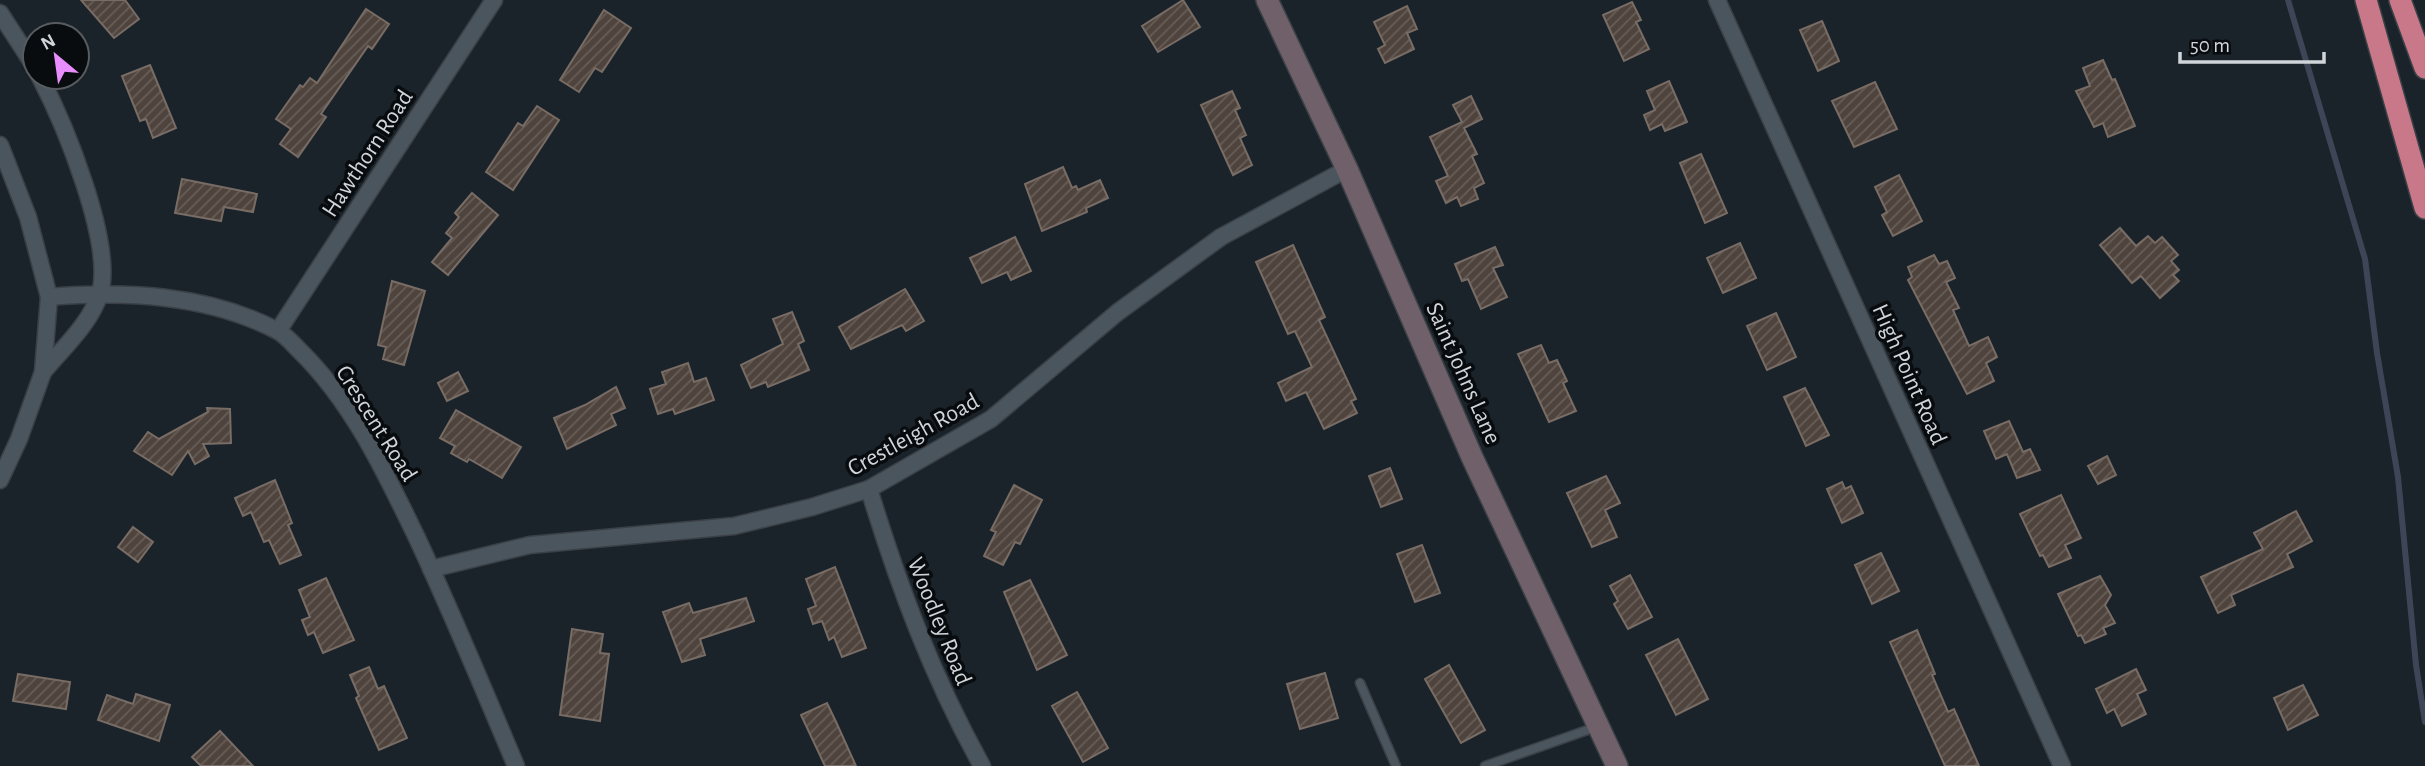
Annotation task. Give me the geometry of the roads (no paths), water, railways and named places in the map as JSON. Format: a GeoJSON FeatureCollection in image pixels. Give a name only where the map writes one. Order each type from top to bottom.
{"type":"FeatureCollection","features":[{"type":"Feature","properties":{"kind":"highway"},"geometry":{"type":"LineString","coordinates":[[2366,0],[2425,208]]}},
{"type":"Feature","properties":{"kind":"highway"},"geometry":{"type":"LineString","coordinates":[[2400,0],[2425,68]]}},
{"type":"Feature","properties":{"kind":"street","name":"Hawthorn Road"},"geometry":{"type":"LineString","coordinates":[[278,331],[494,0]]}},
{"type":"Feature","properties":{"kind":"street","name":"Saint Johns Lane"},"geometry":{"type":"LineString","coordinates":[[1267,0],[1347,169],[1472,457],[1617,766]]}},
{"type":"Feature","properties":{"kind":"street","name":"High Point Road"},"geometry":{"type":"LineString","coordinates":[[1717,0],[2062,766]]}},
{"type":"Feature","properties":{"kind":"street"},"geometry":{"type":"LineString","coordinates":[[0,13],[21,45]]}},
{"type":"Feature","properties":{"kind":"street"},"geometry":{"type":"LineString","coordinates":[[43,372],[80,328],[100,293],[102,253],[74,153],[46,91]]}},
{"type":"Feature","properties":{"kind":"street"},"geometry":{"type":"LineString","coordinates":[[0,145],[28,218],[49,297],[43,372],[19,439],[0,480]]}},
{"type":"Feature","properties":{"kind":"street","name":"Crestleigh Road"},"geometry":{"type":"LineString","coordinates":[[431,569],[530,545],[734,526],[812,507],[869,489],[991,419],[1118,312],[1221,237],[1347,169]]}},
{"type":"Feature","properties":{"kind":"street","name":"Crescent Road"},"geometry":{"type":"LineString","coordinates":[[49,297],[100,293],[189,301],[278,331],[314,365],[342,401],[373,450],[431,569],[516,766]]}},
{"type":"Feature","properties":{"kind":"street","name":"Woodley Road"},"geometry":{"type":"LineString","coordinates":[[869,489],[896,578],[922,648],[982,766]]}},
{"type":"Feature","properties":{"kind":"lane"},"geometry":{"type":"LineString","coordinates":[[1360,683],[1396,766]]}},
{"type":"Feature","properties":{"kind":"lane"},"geometry":{"type":"LineString","coordinates":[[1485,766],[1598,726]]}},
{"type":"Feature","properties":{"kind":"waterway"},"geometry":{"type":"LineString","coordinates":[[2288,0],[2365,259],[2377,353],[2398,477],[2416,665],[2425,722]]}}]}
